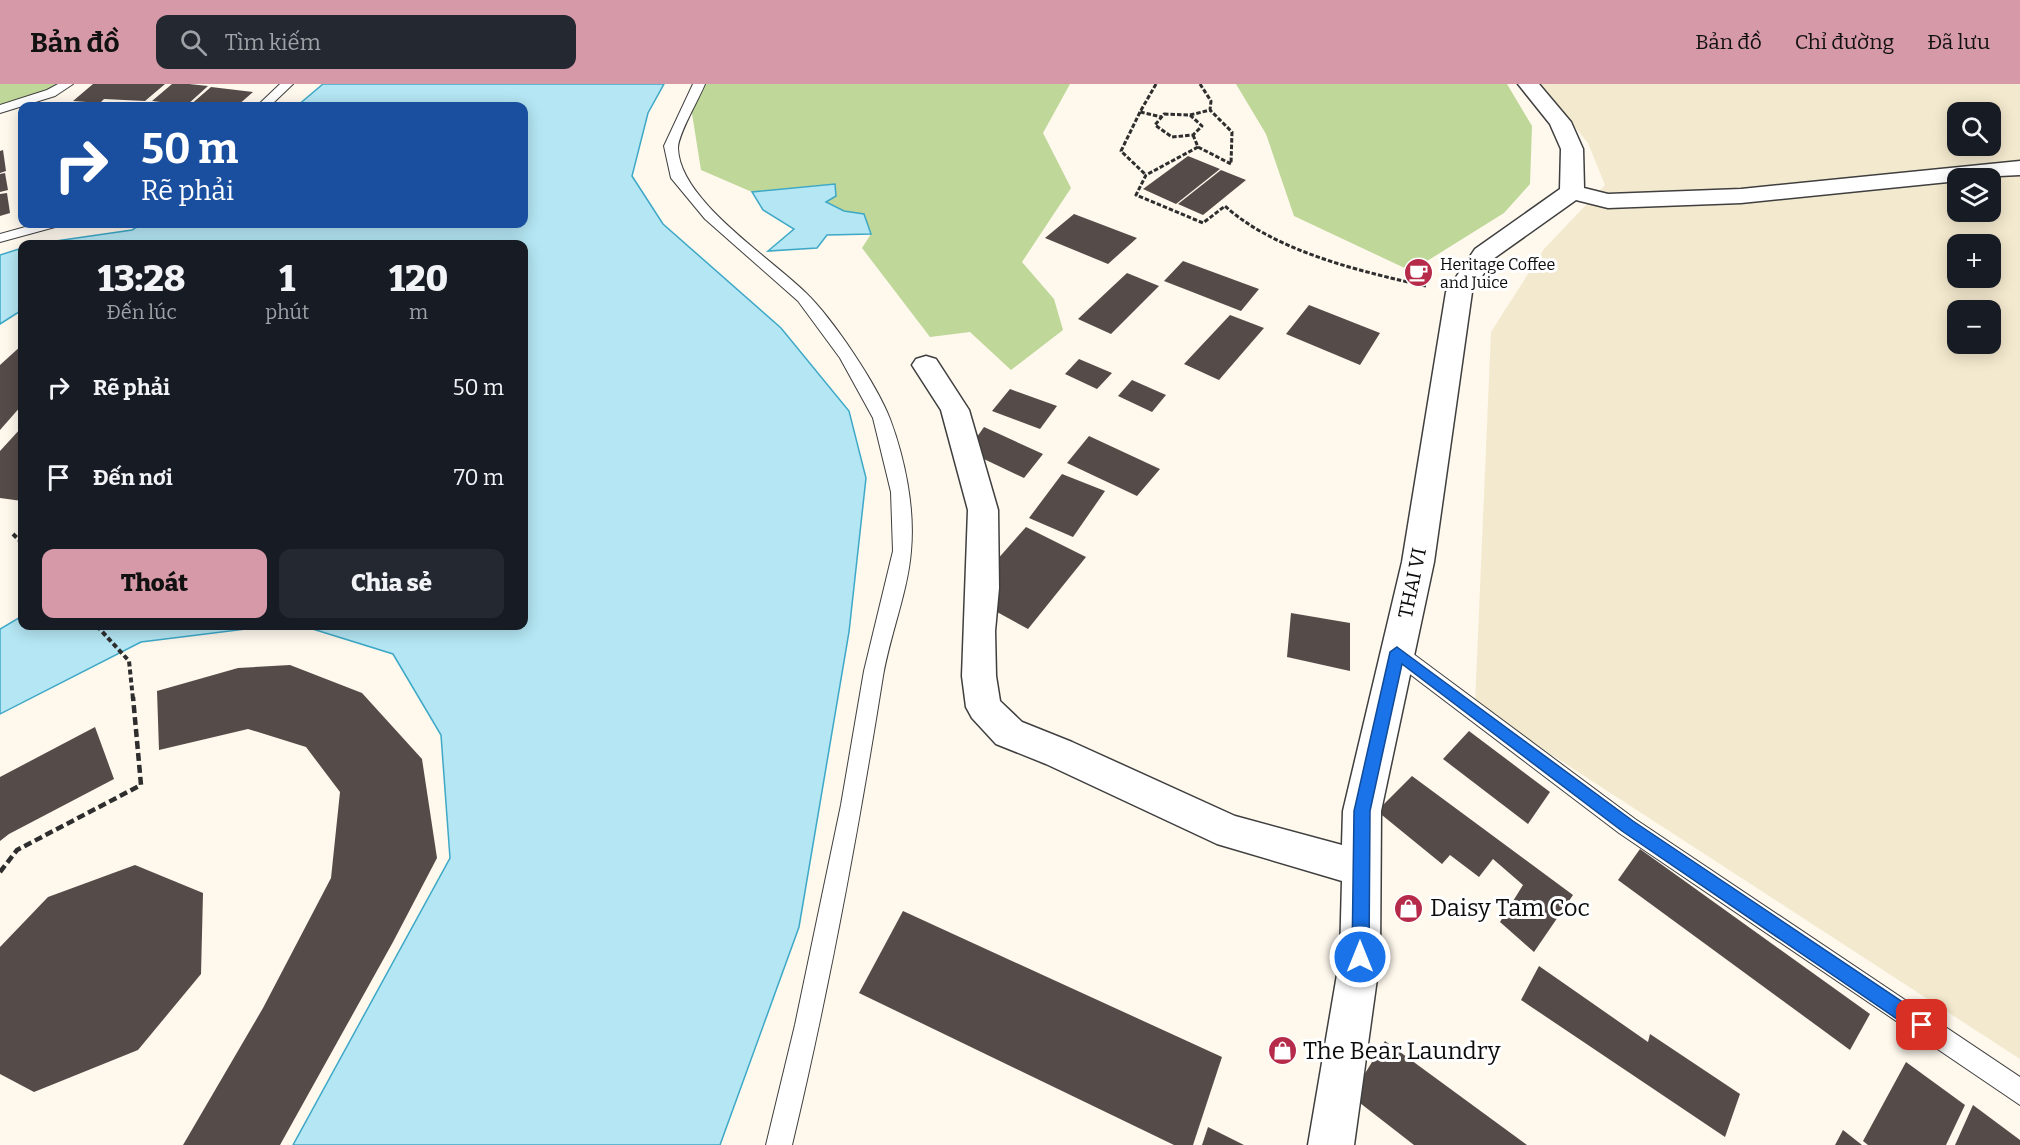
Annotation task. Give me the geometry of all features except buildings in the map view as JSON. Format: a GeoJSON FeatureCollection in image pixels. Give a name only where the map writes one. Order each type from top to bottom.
{"type":"FeatureCollection","features":[{"type":"Feature","properties":{"kind":"street"},"geometry":{"type":"LineString","coordinates":[[1528,84],[1560,122],[1572,149],[1572,192],[1608,201],[1741,196],[2020,168]]}},
{"type":"Feature","properties":{"kind":"street","name":"THAI VI"},"geometry":{"type":"LineString","coordinates":[[1331,1145],[1360,957],[1362,811],[1418,562],[1459,292],[1484,254],[1572,192]]}},
{"type":"Feature","properties":{"kind":"street"},"geometry":{"type":"LineString","coordinates":[[926,365],[955,410],[983,510],[982,588],[978,631],[979,676],[984,707],[1009,733],[1059,753],[1230,832],[1361,868]]}},
{"type":"Feature","properties":{"kind":"lane"},"geometry":{"type":"LineString","coordinates":[[22,102],[51,93],[67,84]]}},
{"type":"Feature","properties":{"kind":"lane"},"geometry":{"type":"LineString","coordinates":[[267,102],[287,84]]}},
{"type":"Feature","properties":{"kind":"lane"},"geometry":{"type":"LineString","coordinates":[[699,84],[671,146],[678,178],[710,216],[803,298],[847,356],[881,418],[900,492],[902,551],[874,670],[852,805],[808,1025],[779,1145]]}},
{"type":"Feature","properties":{"kind":"lane"},"geometry":{"type":"LineString","coordinates":[[0,109],[18,103]]}},
{"type":"Feature","properties":{"kind":"lane"},"geometry":{"type":"LineString","coordinates":[[0,238],[36,228]]}},
{"type":"Feature","properties":{"kind":"lane"},"geometry":{"type":"LineString","coordinates":[[1397,652],[1627,826],[2020,1092]]}},
{"type":"Feature","properties":{"kind":"path"},"geometry":{"type":"LineString","coordinates":[[1146,175],[1121,151],[1156,84]]}},
{"type":"Feature","properties":{"kind":"path"},"geometry":{"type":"LineString","coordinates":[[1200,84],[1211,101],[1210,110]]}},
{"type":"Feature","properties":{"kind":"path"},"geometry":{"type":"LineString","coordinates":[[1190,115],[1202,126],[1194,135],[1172,137],[1155,125],[1164,114],[1190,115],[1210,110]]}},
{"type":"Feature","properties":{"kind":"path"},"geometry":{"type":"LineString","coordinates":[[1194,135],[1198,147],[1230,164],[1232,132],[1210,110]]}},
{"type":"Feature","properties":{"kind":"path"},"geometry":{"type":"LineString","coordinates":[[1140,111],[1162,117]]}},
{"type":"Feature","properties":{"kind":"path"},"geometry":{"type":"LineString","coordinates":[[1198,147],[1146,175],[1136,195],[1203,223],[1225,206],[1241,222],[1312,252],[1387,279],[1459,292]]}},
{"type":"Feature","properties":{"kind":"path"},"geometry":{"type":"LineString","coordinates":[[14,534],[18,538]]}},
{"type":"Feature","properties":{"kind":"path"},"geometry":{"type":"LineString","coordinates":[[0,872],[17,850],[141,785],[129,661],[101,630]]}},
{"type":"Feature","properties":{"kind":"shaded area"},"geometry":{"type":"Polygon","coordinates":[[[1539,84],[2020,84],[2020,1059],[1475,705],[1491,332],[1544,249],[1605,185],[1588,143],[1539,84]]]}},
{"type":"Feature","properties":{"kind":"green space"},"geometry":{"type":"Polygon","coordinates":[[[0,84],[67,84],[18,102],[0,109],[0,84]]]}},
{"type":"Feature","properties":{"kind":"green space"},"geometry":{"type":"Polygon","coordinates":[[[699,84],[1070,84],[1043,133],[1071,188],[1022,262],[1054,299],[1063,330],[1011,370],[970,332],[930,337],[862,248],[871,234],[864,215],[844,211],[826,202],[835,184],[752,192],[701,170],[690,101],[699,84]]]}},
{"type":"Feature","properties":{"kind":"green space"},"geometry":{"type":"Polygon","coordinates":[[[1236,84],[1507,84],[1532,126],[1530,184],[1504,213],[1411,271],[1294,216],[1266,134],[1236,84]]]}},
{"type":"Feature","properties":{"kind":"water"},"geometry":{"type":"Polygon","coordinates":[[[323,84],[664,84],[648,113],[632,176],[663,224],[781,328],[849,411],[866,478],[849,632],[799,927],[720,1145],[293,1145],[450,858],[441,735],[393,654],[316,630],[528,630],[528,240],[63,240],[135,228],[528,228],[528,102],[302,102],[323,84]]]}},
{"type":"Feature","properties":{"kind":"water"},"geometry":{"type":"Polygon","coordinates":[[[835,184],[836,196],[826,202],[844,211],[864,214],[871,234],[827,235],[817,248],[768,251],[794,229],[763,210],[752,192],[835,184]]]}},
{"type":"Feature","properties":{"kind":"water"},"geometry":{"type":"Polygon","coordinates":[[[18,249],[18,313],[0,324],[0,255],[18,249]]]}},
{"type":"Feature","properties":{"kind":"water"},"geometry":{"type":"Polygon","coordinates":[[[18,618],[18,630],[238,630],[141,642],[0,714],[0,629],[18,618]]]}},
{"type":"Feature","properties":{"kind":"place","name":"Heritage Coffee and Juice"},"geometry":{"type":"Point","coordinates":[1419,273]}},
{"type":"Feature","properties":{"kind":"place","name":"Daisy Tam Coc"},"geometry":{"type":"Point","coordinates":[1409,908]}},
{"type":"Feature","properties":{"kind":"place","name":"The Bear Laundry"},"geometry":{"type":"Point","coordinates":[1282,1051]}},
{"type":"Feature","properties":{"kind":"route"},"geometry":{"type":"LineString","coordinates":[[1360,957],[1362,811],[1397,652],[1627,826],[1922,1025]]}}]}
